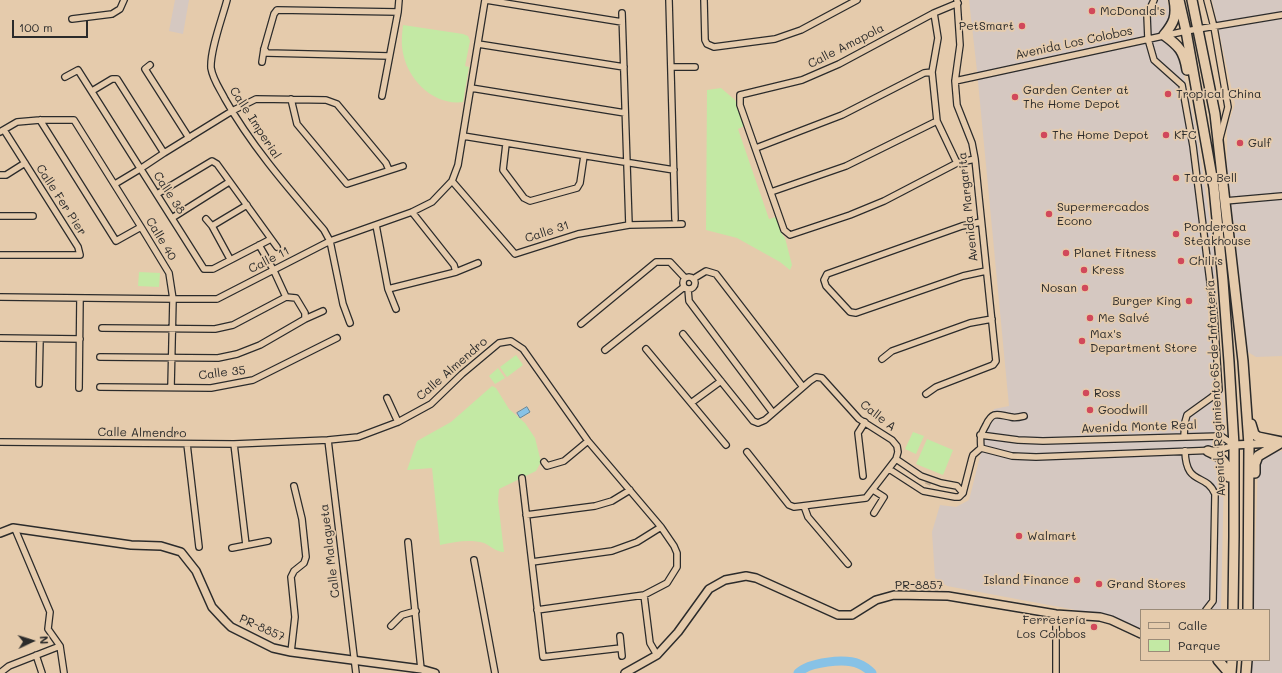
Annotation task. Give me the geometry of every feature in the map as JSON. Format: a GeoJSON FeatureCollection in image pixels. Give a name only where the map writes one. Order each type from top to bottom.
{"type":"FeatureCollection","features":[{"type":"Feature","properties":{"kind":"main road"},"geometry":{"type":"LineString","coordinates":[[1174,0],[1175,19],[1164,35],[1178,45],[1185,59],[1195,110],[1201,115]]}},
{"type":"Feature","properties":{"kind":"main road","name":"Avenida Regimiento 65 de Infantería"},"geometry":{"type":"LineString","coordinates":[[1179,0],[1186,30],[1214,188],[1223,281],[1230,362],[1234,445],[1233,609]]}},
{"type":"Feature","properties":{"kind":"main road","name":"Avenida Regimiento 65 de Infantería"},"geometry":{"type":"LineString","coordinates":[[1192,0],[1215,114],[1245,391],[1249,445],[1248,609]]}},
{"type":"Feature","properties":{"kind":"main road"},"geometry":{"type":"LineString","coordinates":[[1245,391],[1250,406],[1251,428],[1254,434],[1258,437],[1282,442]]}},
{"type":"Feature","properties":{"kind":"main road"},"geometry":{"type":"LineString","coordinates":[[1249,508],[1254,495],[1256,459],[1262,452],[1282,442]]}},
{"type":"Feature","properties":{"kind":"main road"},"geometry":{"type":"LineString","coordinates":[[1208,451],[1220,457],[1228,467],[1229,484],[1234,493]]}},
{"type":"Feature","properties":{"kind":"main road"},"geometry":{"type":"LineString","coordinates":[[1219,661],[1230,673]]}},
{"type":"Feature","properties":{"kind":"main road"},"geometry":{"type":"LineString","coordinates":[[1230,673],[1232,661]]}},
{"type":"Feature","properties":{"kind":"main road"},"geometry":{"type":"LineString","coordinates":[[1246,673],[1247,661]]}},
{"type":"Feature","properties":{"kind":"street"},"geometry":{"type":"LineString","coordinates":[[72,19],[112,14],[120,9],[124,0]]}},
{"type":"Feature","properties":{"kind":"street","name":"Calle Imperial"},"geometry":{"type":"LineString","coordinates":[[227,0],[214,46],[211,67],[214,78],[232,111],[273,170],[324,230],[330,241]]}},
{"type":"Feature","properties":{"kind":"street"},"geometry":{"type":"LineString","coordinates":[[382,96],[398,12],[398,0]]}},
{"type":"Feature","properties":{"kind":"street"},"geometry":{"type":"LineString","coordinates":[[452,181],[458,165],[486,0],[622,22]]}},
{"type":"Feature","properties":{"kind":"street"},"geometry":{"type":"LineString","coordinates":[[669,0],[675,219]]}},
{"type":"Feature","properties":{"kind":"street"},"geometry":{"type":"LineString","coordinates":[[704,0],[704,40],[707,44],[714,47],[775,38],[801,30],[857,0]]}},
{"type":"Feature","properties":{"kind":"street"},"geometry":{"type":"LineString","coordinates":[[1154,0],[1148,15],[1148,38],[1154,60],[1182,85],[1193,146],[1214,314],[1219,390],[1212,397],[1187,415],[1184,436]]}},
{"type":"Feature","properties":{"kind":"street"},"geometry":{"type":"LineString","coordinates":[[1206,0],[1214,27],[1227,101],[1227,114],[1218,144]]}},
{"type":"Feature","properties":{"kind":"street","name":"Calle Amapola"},"geometry":{"type":"LineString","coordinates":[[756,148],[740,105],[740,95],[802,80],[839,64],[957,2]]}},
{"type":"Feature","properties":{"kind":"street","name":"Avenida Margarita"},"geometry":{"type":"LineString","coordinates":[[926,394],[936,387],[994,365],[996,361],[975,159],[972,143],[957,105],[955,81],[960,45],[957,2]]}},
{"type":"Feature","properties":{"kind":"street"},"geometry":{"type":"LineString","coordinates":[[262,62],[264,49],[274,14],[277,10],[398,12]]}},
{"type":"Feature","properties":{"kind":"street"},"geometry":{"type":"LineString","coordinates":[[622,13],[629,224]]}},
{"type":"Feature","properties":{"kind":"street"},"geometry":{"type":"LineString","coordinates":[[934,13],[938,38],[932,72],[937,121],[957,163]]}},
{"type":"Feature","properties":{"kind":"street","name":"Avenida Los Colobos"},"geometry":{"type":"LineString","coordinates":[[955,81],[1186,30],[1214,27],[1282,15]]}},
{"type":"Feature","properties":{"kind":"street"},"geometry":{"type":"LineString","coordinates":[[478,44],[624,67]]}},
{"type":"Feature","properties":{"kind":"street"},"geometry":{"type":"LineString","coordinates":[[264,49],[267,53],[389,56]]}},
{"type":"Feature","properties":{"kind":"street"},"geometry":{"type":"LineString","coordinates":[[150,65],[146,69],[189,138]]}},
{"type":"Feature","properties":{"kind":"street"},"geometry":{"type":"LineString","coordinates":[[671,67],[695,67]]}},
{"type":"Feature","properties":{"kind":"street","name":"Calle 38"},"geometry":{"type":"LineString","coordinates":[[65,77],[78,70],[140,170],[204,268],[213,269],[271,239]]}},
{"type":"Feature","properties":{"kind":"street"},"geometry":{"type":"LineString","coordinates":[[932,72],[924,73],[842,115],[756,148],[784,230],[790,235],[850,215],[884,201],[957,163],[975,159]]}},
{"type":"Feature","properties":{"kind":"street"},"geometry":{"type":"LineString","coordinates":[[92,91],[112,79],[117,79],[164,154]]}},
{"type":"Feature","properties":{"kind":"street"},"geometry":{"type":"LineString","coordinates":[[471,88],[625,112]]}},
{"type":"Feature","properties":{"kind":"street"},"geometry":{"type":"LineString","coordinates":[[114,184],[140,170],[232,111],[256,99],[326,100],[337,104],[386,163],[389,170]]}},
{"type":"Feature","properties":{"kind":"street"},"geometry":{"type":"LineString","coordinates":[[291,99],[297,124],[347,184],[403,166]]}},
{"type":"Feature","properties":{"kind":"street"},"geometry":{"type":"LineString","coordinates":[[2,131],[17,122],[40,120],[116,241],[141,227]]}},
{"type":"Feature","properties":{"kind":"street","name":"Calle 40"},"geometry":{"type":"LineString","coordinates":[[40,120],[74,120],[169,273],[173,300],[171,387]]}},
{"type":"Feature","properties":{"kind":"street"},"geometry":{"type":"LineString","coordinates":[[771,192],[846,166],[937,121]]}},
{"type":"Feature","properties":{"kind":"street","name":"Calle Fer Pier"},"geometry":{"type":"LineString","coordinates":[[0,255],[80,255],[78,247],[2,131]]}},
{"type":"Feature","properties":{"kind":"street"},"geometry":{"type":"LineString","coordinates":[[463,136],[674,170]]}},
{"type":"Feature","properties":{"kind":"street"},"geometry":{"type":"LineString","coordinates":[[506,144],[503,170],[524,198],[530,201],[577,188],[580,183],[584,156]]}},
{"type":"Feature","properties":{"kind":"street"},"geometry":{"type":"LineString","coordinates":[[157,194],[212,161],[217,164],[277,247]]}},
{"type":"Feature","properties":{"kind":"street"},"geometry":{"type":"LineString","coordinates":[[0,175],[6,175],[25,164]]}},
{"type":"Feature","properties":{"kind":"street","name":"Calle 11"},"geometry":{"type":"LineString","coordinates":[[0,296],[173,300],[217,299],[330,241],[412,212],[432,202],[452,181]]}},
{"type":"Feature","properties":{"kind":"street","name":"Calle 31"},"geometry":{"type":"LineString","coordinates":[[452,181],[515,254],[578,234],[629,224],[682,224]]}},
{"type":"Feature","properties":{"kind":"street"},"geometry":{"type":"LineString","coordinates":[[172,218],[229,182]]}},
{"type":"Feature","properties":{"kind":"street"},"geometry":{"type":"LineString","coordinates":[[1225,201],[1282,196]]}},
{"type":"Feature","properties":{"kind":"street"},"geometry":{"type":"LineString","coordinates":[[212,226],[247,205]]}},
{"type":"Feature","properties":{"kind":"street"},"geometry":{"type":"LineString","coordinates":[[412,212],[454,265],[456,272]]}},
{"type":"Feature","properties":{"kind":"street"},"geometry":{"type":"LineString","coordinates":[[0,216],[33,216]]}},
{"type":"Feature","properties":{"kind":"street"},"geometry":{"type":"LineString","coordinates":[[206,219],[212,226],[230,259]]}},
{"type":"Feature","properties":{"kind":"street"},"geometry":{"type":"LineString","coordinates":[[981,222],[962,226],[853,264],[827,274],[824,280],[826,286],[850,312],[856,313],[963,276],[986,271]]}},
{"type":"Feature","properties":{"kind":"street"},"geometry":{"type":"LineString","coordinates":[[376,225],[388,289],[396,309]]}},
{"type":"Feature","properties":{"kind":"street"},"geometry":{"type":"LineString","coordinates":[[330,241],[343,304],[350,323]]}},
{"type":"Feature","properties":{"kind":"street"},"geometry":{"type":"LineString","coordinates":[[259,245],[274,271],[286,297]]}},
{"type":"Feature","properties":{"kind":"street"},"geometry":{"type":"LineString","coordinates":[[388,289],[456,272],[478,262]]}},
{"type":"Feature","properties":{"kind":"street"},"geometry":{"type":"LineString","coordinates":[[581,324],[656,262],[670,262],[685,278],[689,277],[693,279],[706,271],[716,274],[803,387]]}},
{"type":"Feature","properties":{"kind":"street"},"geometry":{"type":"LineString","coordinates":[[685,278],[683,282],[689,301],[772,414]]}},
{"type":"Feature","properties":{"kind":"street"},"geometry":{"type":"LineString","coordinates":[[605,350],[686,288],[694,285],[693,279]]}},
{"type":"Feature","properties":{"kind":"street"},"geometry":{"type":"LineString","coordinates":[[102,328],[215,329],[233,325],[286,297],[296,298],[305,313],[305,319]]}},
{"type":"Feature","properties":{"kind":"street"},"geometry":{"type":"LineString","coordinates":[[79,388],[80,298]]}},
{"type":"Feature","properties":{"kind":"street"},"geometry":{"type":"LineString","coordinates":[[100,357],[218,358],[237,354],[260,345],[305,319],[323,311]]}},
{"type":"Feature","properties":{"kind":"street"},"geometry":{"type":"LineString","coordinates":[[882,359],[892,351],[970,324],[992,319]]}},
{"type":"Feature","properties":{"kind":"street","name":"Calle A"},"geometry":{"type":"LineString","coordinates":[[683,334],[753,421],[758,423],[765,420],[816,377],[822,378],[859,418],[892,440],[897,446],[898,452],[896,459]]}},
{"type":"Feature","properties":{"kind":"street"},"geometry":{"type":"LineString","coordinates":[[0,343],[0,338],[80,339]]}},
{"type":"Feature","properties":{"kind":"street"},"geometry":{"type":"LineString","coordinates":[[39,384],[40,338]]}},
{"type":"Feature","properties":{"kind":"street","name":"Calle 35"},"geometry":{"type":"LineString","coordinates":[[100,387],[211,388],[253,380],[337,338]]}},
{"type":"Feature","properties":{"kind":"street","name":"Calle Almendro"},"geometry":{"type":"LineString","coordinates":[[0,442],[234,444],[328,440],[358,437],[398,422],[431,404],[462,374],[499,343],[511,341],[523,348],[588,441],[661,527],[677,553],[677,567],[667,583],[644,595],[537,610]]}},
{"type":"Feature","properties":{"kind":"street"},"geometry":{"type":"LineString","coordinates":[[646,349],[726,445]]}},
{"type":"Feature","properties":{"kind":"street"},"geometry":{"type":"LineString","coordinates":[[691,403],[721,381]]}},
{"type":"Feature","properties":{"kind":"street"},"geometry":{"type":"LineString","coordinates":[[387,398],[398,422]]}},
{"type":"Feature","properties":{"kind":"street"},"geometry":{"type":"LineString","coordinates":[[981,448],[980,435],[988,419],[993,415],[1013,418],[1024,416]]}},
{"type":"Feature","properties":{"kind":"street"},"geometry":{"type":"LineString","coordinates":[[863,476],[858,433],[865,422]]}},
{"type":"Feature","properties":{"kind":"street","name":"Avenida Monte Real"},"geometry":{"type":"LineString","coordinates":[[980,435],[1018,440],[1043,441],[1221,436],[1234,445]]}},
{"type":"Feature","properties":{"kind":"street","name":"Calle Malagueta"},"geometry":{"type":"LineString","coordinates":[[328,440],[356,673]]}},
{"type":"Feature","properties":{"kind":"street"},"geometry":{"type":"LineString","coordinates":[[544,462],[547,466],[564,461],[588,441]]}},
{"type":"Feature","properties":{"kind":"street"},"geometry":{"type":"LineString","coordinates":[[981,448],[1012,456],[1036,457],[1208,451],[1219,450],[1234,445],[1282,442]]}},
{"type":"Feature","properties":{"kind":"street"},"geometry":{"type":"LineString","coordinates":[[187,444],[200,547]]}},
{"type":"Feature","properties":{"kind":"street"},"geometry":{"type":"LineString","coordinates":[[234,444],[246,545]]}},
{"type":"Feature","properties":{"kind":"street"},"geometry":{"type":"LineString","coordinates":[[889,469],[923,491],[955,498],[963,493],[973,455],[981,448]]}},
{"type":"Feature","properties":{"kind":"street"},"geometry":{"type":"LineString","coordinates":[[747,452],[789,505],[794,507],[866,498],[896,459],[926,481]]}},
{"type":"Feature","properties":{"kind":"street"},"geometry":{"type":"LineString","coordinates":[[1185,452],[1188,471],[1194,477],[1214,489],[1216,494],[1213,602],[1207,609]]}},
{"type":"Feature","properties":{"kind":"street"},"geometry":{"type":"LineString","coordinates":[[921,476],[957,486],[963,493]]}},
{"type":"Feature","properties":{"kind":"street"},"geometry":{"type":"LineString","coordinates":[[522,478],[543,657],[621,648]]}},
{"type":"Feature","properties":{"kind":"street"},"geometry":{"type":"LineString","coordinates":[[933,484],[940,482]]}},
{"type":"Feature","properties":{"kind":"street"},"geometry":{"type":"LineString","coordinates":[[291,652],[295,617],[292,577],[294,571],[304,563],[306,557],[302,519],[294,486]]}},
{"type":"Feature","properties":{"kind":"street"},"geometry":{"type":"LineString","coordinates":[[526,515],[595,506],[612,500],[630,490]]}},
{"type":"Feature","properties":{"kind":"street"},"geometry":{"type":"LineString","coordinates":[[873,490],[884,497],[874,513]]}},
{"type":"Feature","properties":{"kind":"street"},"geometry":{"type":"LineString","coordinates":[[804,506],[808,517],[848,564]]}},
{"type":"Feature","properties":{"kind":"street"},"geometry":{"type":"LineString","coordinates":[[532,562],[612,551],[637,542],[661,527]]}},
{"type":"Feature","properties":{"kind":"street","name":"PR-8857"},"geometry":{"type":"LineString","coordinates":[[0,533],[13,528],[131,545],[161,546],[181,552],[196,571],[212,607],[231,627],[273,648],[291,652],[421,669],[435,673]]}},
{"type":"Feature","properties":{"kind":"street"},"geometry":{"type":"LineString","coordinates":[[15,529],[50,612],[48,629],[60,646],[64,673]]}},
{"type":"Feature","properties":{"kind":"street"},"geometry":{"type":"LineString","coordinates":[[232,548],[268,541]]}},
{"type":"Feature","properties":{"kind":"street"},"geometry":{"type":"LineString","coordinates":[[408,542],[421,669]]}},
{"type":"Feature","properties":{"kind":"street"},"geometry":{"type":"LineString","coordinates":[[474,560],[495,673]]}},
{"type":"Feature","properties":{"kind":"street","name":"PR-8857"},"geometry":{"type":"LineString","coordinates":[[625,673],[657,655],[678,632],[709,588],[725,580],[746,576],[756,578],[838,615],[852,615],[876,600],[894,595],[948,596],[1056,614],[1100,617],[1111,620],[1140,634]]}},
{"type":"Feature","properties":{"kind":"street"},"geometry":{"type":"LineString","coordinates":[[644,595],[650,643],[657,655]]}},
{"type":"Feature","properties":{"kind":"street"},"geometry":{"type":"LineString","coordinates":[[391,626],[402,615],[416,611]]}},
{"type":"Feature","properties":{"kind":"street"},"geometry":{"type":"LineString","coordinates":[[1056,614],[1056,673]]}},
{"type":"Feature","properties":{"kind":"street"},"geometry":{"type":"LineString","coordinates":[[620,636],[622,656]]}},
{"type":"Feature","properties":{"kind":"street"},"geometry":{"type":"LineString","coordinates":[[0,673],[9,666],[60,646]]}},
{"type":"Feature","properties":{"kind":"street"},"geometry":{"type":"LineString","coordinates":[[36,655],[42,673]]}},
{"type":"Feature","properties":{"kind":"shaded area"},"geometry":{"type":"Polygon","coordinates":[[[175,0],[189,0],[183,34],[169,31],[175,0]]]}},
{"type":"Feature","properties":{"kind":"shaded area"},"geometry":{"type":"Polygon","coordinates":[[[969,0],[1167,0],[1197,133],[1213,241],[1225,427],[1221,609],[1140,609],[1140,630],[1113,617],[947,586],[935,578],[932,532],[940,505],[956,507],[969,500],[987,429],[994,409],[1009,406],[969,0]]]}},
{"type":"Feature","properties":{"kind":"shaded area"},"geometry":{"type":"Polygon","coordinates":[[[1212,0],[1282,0],[1282,356],[1256,357],[1248,352],[1227,165],[1227,128],[1235,104],[1212,0]]]}},
{"type":"Feature","properties":{"kind":"shaded area"},"geometry":{"type":"Polygon","coordinates":[[[1282,451],[1282,673],[1250,673],[1251,661],[1270,661],[1270,609],[1253,609],[1258,465],[1264,457],[1272,452],[1282,451]]]}},
{"type":"Feature","properties":{"kind":"green space"},"geometry":{"type":"Polygon","coordinates":[[[403,25],[468,36],[470,41],[465,66],[469,67],[463,102],[442,100],[424,89],[410,73],[403,53],[403,25]]]}},
{"type":"Feature","properties":{"kind":"green space"},"geometry":{"type":"Polygon","coordinates":[[[721,88],[735,100],[744,126],[738,129],[769,219],[776,217],[785,238],[792,265],[790,270],[780,262],[737,238],[706,230],[707,90],[721,88]]]}},
{"type":"Feature","properties":{"kind":"green space"},"geometry":{"type":"Polygon","coordinates":[[[139,272],[160,273],[159,287],[138,286],[139,272]]]}},
{"type":"Feature","properties":{"kind":"green space"},"geometry":{"type":"Polygon","coordinates":[[[516,355],[523,365],[507,377],[500,367],[516,355]]]}},
{"type":"Feature","properties":{"kind":"green space"},"geometry":{"type":"Polygon","coordinates":[[[498,368],[505,378],[495,384],[489,376],[498,368]]]}},
{"type":"Feature","properties":{"kind":"green space"},"geometry":{"type":"Polygon","coordinates":[[[492,386],[496,388],[509,409],[525,423],[535,438],[541,462],[536,471],[499,489],[498,501],[504,552],[496,550],[484,543],[473,541],[440,545],[432,468],[407,470],[417,441],[451,422],[492,386]]]}},
{"type":"Feature","properties":{"kind":"green space"},"geometry":{"type":"Polygon","coordinates":[[[913,432],[924,436],[916,454],[905,449],[913,432]]]}},
{"type":"Feature","properties":{"kind":"green space"},"geometry":{"type":"Polygon","coordinates":[[[927,439],[953,450],[943,475],[916,464],[927,439]]]}},
{"type":"Feature","properties":{"kind":"water"},"geometry":{"type":"Polygon","coordinates":[[[527,407],[530,412],[520,418],[517,413],[527,407]]]}},
{"type":"Feature","properties":{"kind":"waterway"},"geometry":{"type":"LineString","coordinates":[[798,673],[810,666],[836,661],[853,662],[866,668],[872,673]]}},
{"type":"Feature","properties":{"kind":"tunnel"},"geometry":{"type":"LineString","coordinates":[[926,481],[933,484]]}},
{"type":"Feature","properties":{"kind":"place","name":"McDonald's"},"geometry":{"type":"Point","coordinates":[1092,11]}},
{"type":"Feature","properties":{"kind":"place","name":"PetSmart"},"geometry":{"type":"Point","coordinates":[1022,26]}},
{"type":"Feature","properties":{"kind":"place","name":"Tropical China"},"geometry":{"type":"Point","coordinates":[1168,94]}},
{"type":"Feature","properties":{"kind":"place","name":"Garden Center at The Home Depot"},"geometry":{"type":"Point","coordinates":[1015,97]}},
{"type":"Feature","properties":{"kind":"place","name":"The Home Depot"},"geometry":{"type":"Point","coordinates":[1044,135]}},
{"type":"Feature","properties":{"kind":"place","name":"KFC"},"geometry":{"type":"Point","coordinates":[1166,135]}},
{"type":"Feature","properties":{"kind":"place","name":"Gulf"},"geometry":{"type":"Point","coordinates":[1240,143]}},
{"type":"Feature","properties":{"kind":"place","name":"Taco Bell"},"geometry":{"type":"Point","coordinates":[1176,178]}},
{"type":"Feature","properties":{"kind":"place","name":"Supermercados Econo"},"geometry":{"type":"Point","coordinates":[1049,214]}},
{"type":"Feature","properties":{"kind":"place","name":"Ponderosa Steakhouse"},"geometry":{"type":"Point","coordinates":[1176,234]}},
{"type":"Feature","properties":{"kind":"place","name":"Planet Fitness"},"geometry":{"type":"Point","coordinates":[1066,253]}},
{"type":"Feature","properties":{"kind":"place","name":"Chili's"},"geometry":{"type":"Point","coordinates":[1181,261]}},
{"type":"Feature","properties":{"kind":"place","name":"Kress"},"geometry":{"type":"Point","coordinates":[1084,270]}},
{"type":"Feature","properties":{"kind":"place","name":"Nosan"},"geometry":{"type":"Point","coordinates":[1085,288]}},
{"type":"Feature","properties":{"kind":"place","name":"Burger King"},"geometry":{"type":"Point","coordinates":[1189,301]}},
{"type":"Feature","properties":{"kind":"place","name":"Me Salvé"},"geometry":{"type":"Point","coordinates":[1090,318]}},
{"type":"Feature","properties":{"kind":"place","name":"Max's Department Store"},"geometry":{"type":"Point","coordinates":[1082,341]}},
{"type":"Feature","properties":{"kind":"place","name":"Ross"},"geometry":{"type":"Point","coordinates":[1086,393]}},
{"type":"Feature","properties":{"kind":"place","name":"Goodwill"},"geometry":{"type":"Point","coordinates":[1090,410]}},
{"type":"Feature","properties":{"kind":"place","name":"Walmart"},"geometry":{"type":"Point","coordinates":[1019,536]}},
{"type":"Feature","properties":{"kind":"place","name":"Island Finance"},"geometry":{"type":"Point","coordinates":[1077,580]}},
{"type":"Feature","properties":{"kind":"place","name":"Grand Stores"},"geometry":{"type":"Point","coordinates":[1099,584]}},
{"type":"Feature","properties":{"kind":"place","name":"Ferretería Los Colobos"},"geometry":{"type":"Point","coordinates":[1094,627]}}]}
